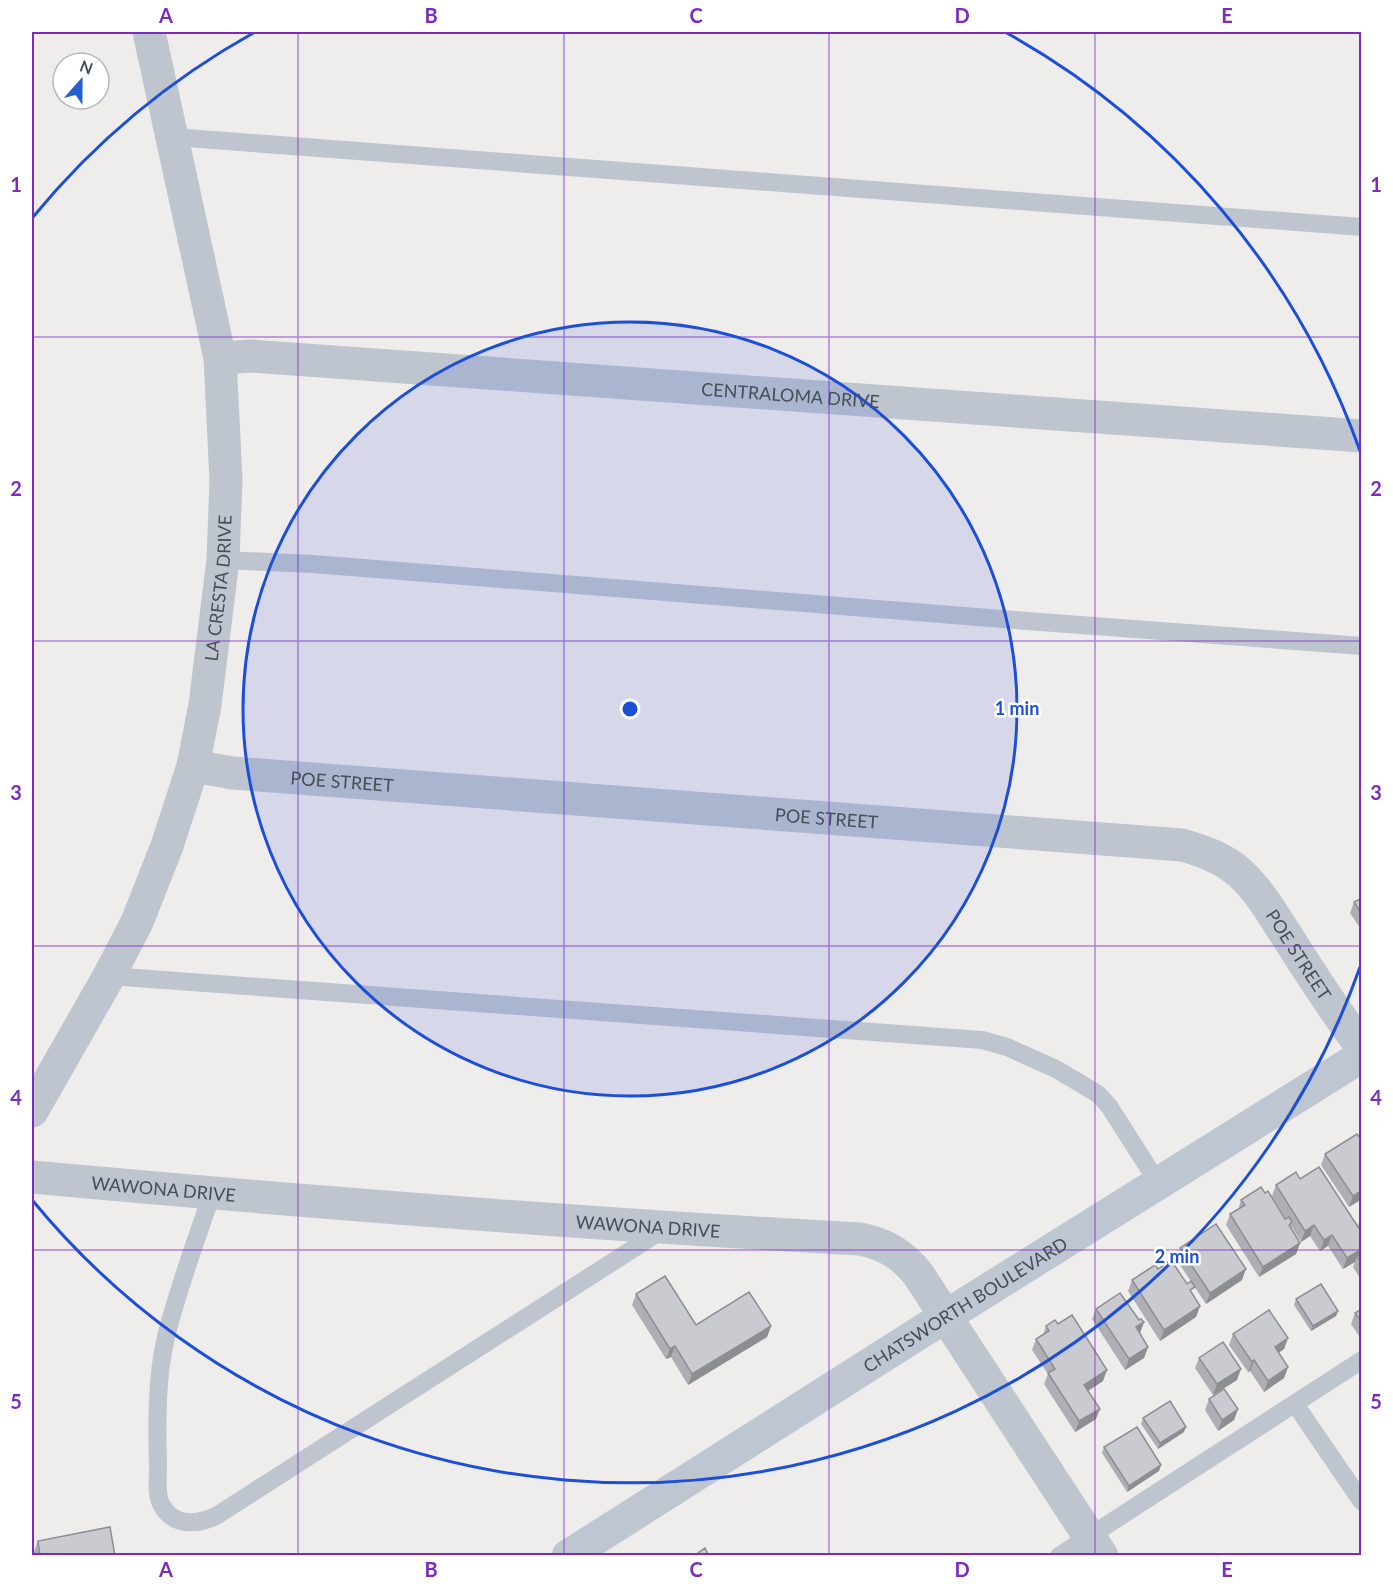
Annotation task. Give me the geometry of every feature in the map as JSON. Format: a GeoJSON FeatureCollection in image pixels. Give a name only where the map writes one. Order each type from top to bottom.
{"type":"FeatureCollection","features":[{"type":"Feature","properties":{"kind":"main road","name":"CHATSWORTH BOULEVARD"},"geometry":{"type":"LineString","coordinates":[[568,1556],[1362,1056]]}},
{"type":"Feature","properties":{"kind":"street","name":"LA CRESTA DRIVE"},"geometry":{"type":"LineString","coordinates":[[32,1111],[137,922],[167,846],[193,766],[205,705],[223,560],[226,480],[220,358],[149,32]]}},
{"type":"Feature","properties":{"kind":"street","name":"CENTRALOMA DRIVE"},"geometry":{"type":"LineString","coordinates":[[220,358],[251,356],[1362,436]]}},
{"type":"Feature","properties":{"kind":"street","name":"POE STREET"},"geometry":{"type":"LineString","coordinates":[[193,766],[233,773],[1182,845],[1213,855],[1250,883],[1362,1047]]}},
{"type":"Feature","properties":{"kind":"street","name":"WAWONA DRIVE"},"geometry":{"type":"LineString","coordinates":[[32,1177],[666,1228],[860,1239],[878,1243],[907,1261],[946,1316],[1096,1546]]}},
{"type":"Feature","properties":{"kind":"lane"},"geometry":{"type":"LineString","coordinates":[[173,137],[1362,227]]}},
{"type":"Feature","properties":{"kind":"lane"},"geometry":{"type":"LineString","coordinates":[[223,560],[313,564],[1362,646]]}},
{"type":"Feature","properties":{"kind":"lane"},"geometry":{"type":"LineString","coordinates":[[109,976],[982,1040],[1007,1047],[1056,1069],[1098,1094],[1109,1106],[1158,1183]]}},
{"type":"Feature","properties":{"kind":"lane"},"geometry":{"type":"LineString","coordinates":[[212,1193],[178,1293],[166,1339],[159,1388],[157,1436],[160,1502],[172,1517],[192,1524],[216,1516],[666,1228]]}},
{"type":"Feature","properties":{"kind":"lane"},"geometry":{"type":"LineString","coordinates":[[1059,1556],[1096,1546],[1295,1404],[1362,1360]]}},
{"type":"Feature","properties":{"kind":"lane"},"geometry":{"type":"LineString","coordinates":[[1295,1404],[1362,1502]]}},
{"type":"Feature","properties":{"kind":"building"},"geometry":{"type":"Polygon","coordinates":[[[1362,898],[1362,914],[1354,902],[1362,898]]]}},
{"type":"Feature","properties":{"kind":"building"},"geometry":{"type":"Polygon","coordinates":[[[1357,1134],[1362,1141],[1362,1190],[1353,1196],[1325,1154],[1357,1134]]]}},
{"type":"Feature","properties":{"kind":"building"},"geometry":{"type":"Polygon","coordinates":[[[1319,1167],[1362,1233],[1362,1249],[1347,1258],[1332,1235],[1324,1240],[1314,1225],[1305,1231],[1276,1185],[1296,1172],[1300,1179],[1319,1167]]]}},
{"type":"Feature","properties":{"kind":"building"},"geometry":{"type":"Polygon","coordinates":[[[1261,1187],[1265,1193],[1268,1191],[1285,1219],[1289,1217],[1292,1222],[1289,1225],[1300,1243],[1263,1267],[1230,1214],[1245,1205],[1241,1200],[1261,1187]]]}},
{"type":"Feature","properties":{"kind":"building"},"geometry":{"type":"Polygon","coordinates":[[[1216,1224],[1246,1269],[1210,1293],[1180,1248],[1216,1224]]]}},
{"type":"Feature","properties":{"kind":"building"},"geometry":{"type":"Polygon","coordinates":[[[1362,1253],[1362,1264],[1357,1256],[1362,1253]]]}},
{"type":"Feature","properties":{"kind":"building"},"geometry":{"type":"Polygon","coordinates":[[[1171,1260],[1187,1284],[1191,1281],[1195,1287],[1190,1290],[1200,1306],[1164,1330],[1132,1280],[1155,1265],[1158,1269],[1171,1260]]]}},
{"type":"Feature","properties":{"kind":"building"},"geometry":{"type":"Polygon","coordinates":[[[665,1276],[696,1325],[749,1292],[771,1326],[692,1374],[675,1346],[670,1349],[636,1294],[665,1276]]]}},
{"type":"Feature","properties":{"kind":"building"},"geometry":{"type":"Polygon","coordinates":[[[1321,1284],[1338,1311],[1313,1326],[1296,1299],[1321,1284]]]}},
{"type":"Feature","properties":{"kind":"building"},"geometry":{"type":"Polygon","coordinates":[[[1120,1293],[1139,1320],[1144,1322],[1136,1327],[1148,1347],[1129,1359],[1096,1309],[1120,1293]]]}},
{"type":"Feature","properties":{"kind":"building"},"geometry":{"type":"Polygon","coordinates":[[[1362,1309],[1362,1322],[1355,1313],[1362,1309]]]}},
{"type":"Feature","properties":{"kind":"building"},"geometry":{"type":"Polygon","coordinates":[[[1269,1310],[1288,1338],[1275,1347],[1288,1367],[1268,1381],[1233,1334],[1269,1310]]]}},
{"type":"Feature","properties":{"kind":"building"},"geometry":{"type":"Polygon","coordinates":[[[1072,1315],[1107,1370],[1084,1385],[1100,1409],[1079,1421],[1048,1373],[1055,1369],[1036,1339],[1049,1331],[1046,1326],[1055,1320],[1058,1324],[1072,1315]]]}},
{"type":"Feature","properties":{"kind":"building"},"geometry":{"type":"Polygon","coordinates":[[[1223,1342],[1241,1369],[1217,1384],[1199,1358],[1223,1342]]]}},
{"type":"Feature","properties":{"kind":"building"},"geometry":{"type":"Polygon","coordinates":[[[1224,1389],[1238,1409],[1222,1420],[1209,1399],[1224,1389]]]}},
{"type":"Feature","properties":{"kind":"building"},"geometry":{"type":"Polygon","coordinates":[[[1170,1401],[1186,1427],[1160,1443],[1143,1418],[1170,1401]]]}},
{"type":"Feature","properties":{"kind":"building"},"geometry":{"type":"Polygon","coordinates":[[[1137,1427],[1161,1465],[1129,1486],[1104,1447],[1137,1427]]]}},
{"type":"Feature","properties":{"kind":"building"},"geometry":{"type":"Polygon","coordinates":[[[110,1527],[115,1556],[40,1556],[38,1541],[110,1527]]]}},
{"type":"Feature","properties":{"kind":"building"},"geometry":{"type":"Polygon","coordinates":[[[705,1548],[709,1556],[694,1556],[705,1548]]]}}]}
